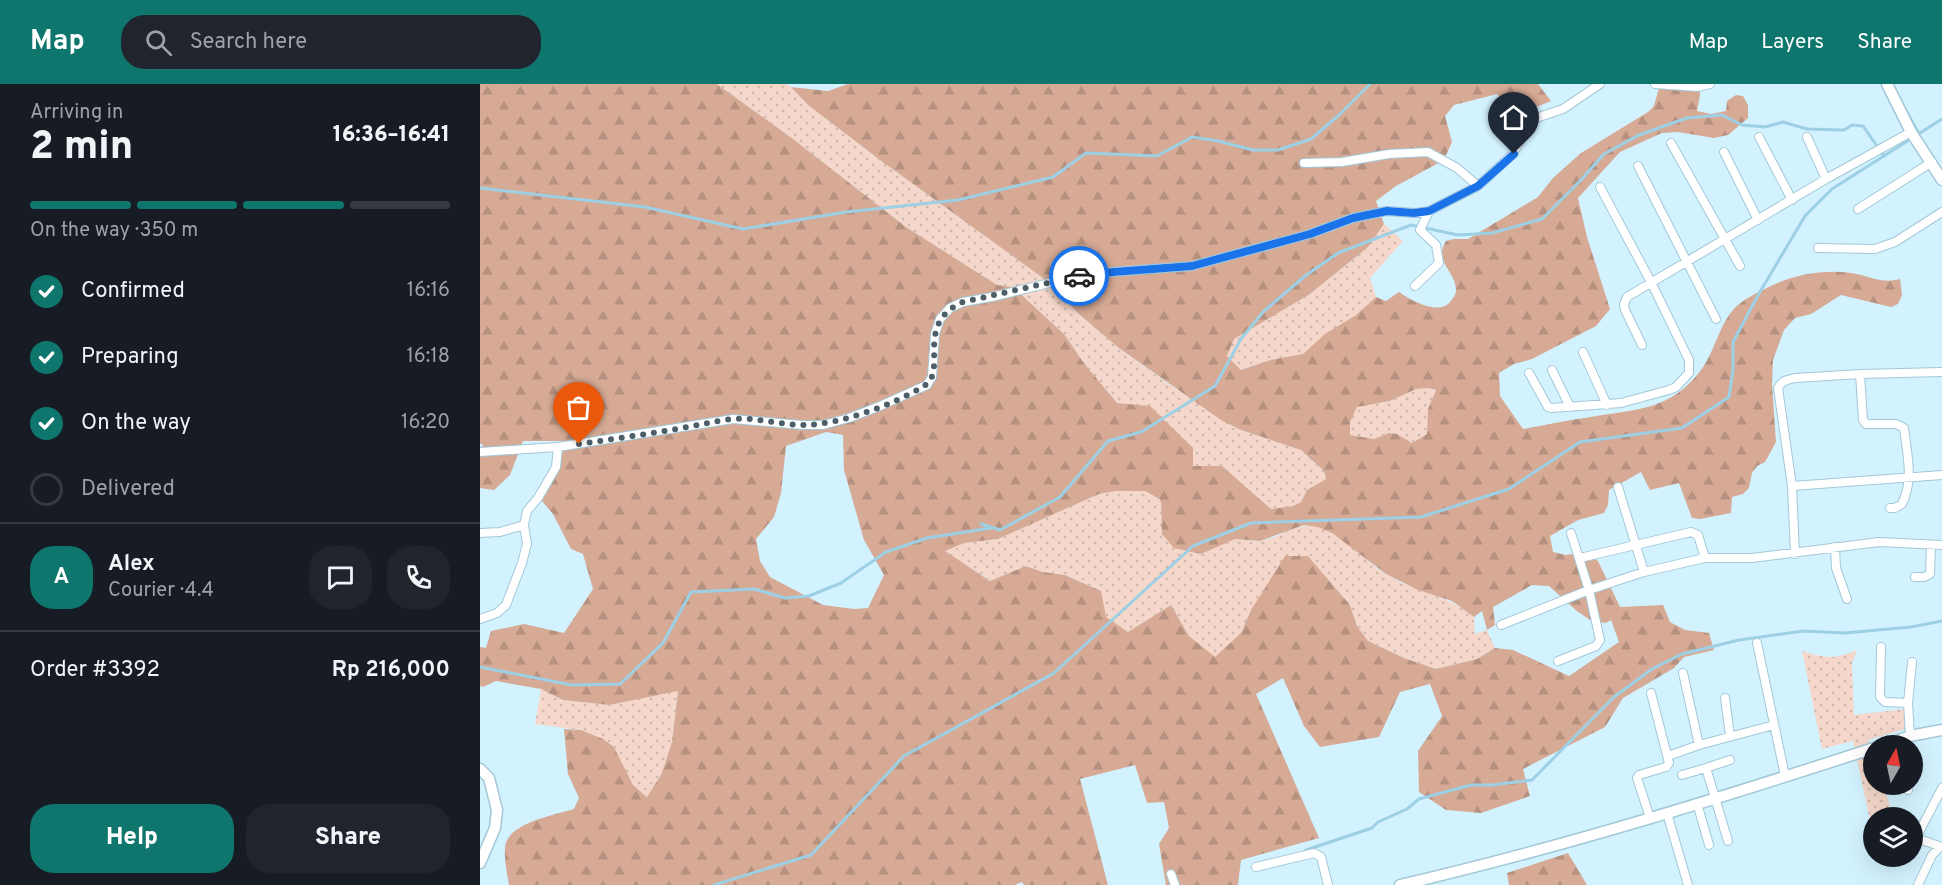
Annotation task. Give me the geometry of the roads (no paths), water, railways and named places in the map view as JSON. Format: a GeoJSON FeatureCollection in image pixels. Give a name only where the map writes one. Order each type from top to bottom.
{"type":"FeatureCollection","features":[{"type":"Feature","properties":{"kind":"street"},"geometry":{"type":"LineString","coordinates":[[480,452],[558,447],[733,419],[802,425],[823,425],[840,420],[880,406],[927,385],[932,377],[935,334],[940,319],[950,308],[963,302],[1070,278],[1192,266],[1310,234],[1353,218],[1387,211],[1414,213],[1429,211],[1478,186],[1514,154],[1520,141],[1518,124],[1563,109],[1600,84]]}},
{"type":"Feature","properties":{"kind":"street"},"geometry":{"type":"LineString","coordinates":[[1655,84],[1697,87],[1710,84]]}},
{"type":"Feature","properties":{"kind":"street"},"geometry":{"type":"LineString","coordinates":[[1887,84],[1913,136],[1942,180]]}},
{"type":"Feature","properties":{"kind":"street"},"geometry":{"type":"LineString","coordinates":[[1642,345],[1624,304],[1627,297],[1826,178],[1880,149],[1913,136]]}},
{"type":"Feature","properties":{"kind":"street"},"geometry":{"type":"LineString","coordinates":[[1759,137],[1792,200]]}},
{"type":"Feature","properties":{"kind":"street"},"geometry":{"type":"LineString","coordinates":[[1807,137],[1826,178]]}},
{"type":"Feature","properties":{"kind":"street"},"geometry":{"type":"LineString","coordinates":[[1671,143],[1740,266]]}},
{"type":"Feature","properties":{"kind":"street"},"geometry":{"type":"LineString","coordinates":[[1304,163],[1342,162],[1389,154],[1428,152],[1456,168],[1478,186]]}},
{"type":"Feature","properties":{"kind":"street"},"geometry":{"type":"LineString","coordinates":[[1724,152],[1758,220]]}},
{"type":"Feature","properties":{"kind":"street"},"geometry":{"type":"LineString","coordinates":[[1858,209],[1932,162]]}},
{"type":"Feature","properties":{"kind":"street"},"geometry":{"type":"LineString","coordinates":[[1638,166],[1716,319]]}},
{"type":"Feature","properties":{"kind":"street"},"geometry":{"type":"LineString","coordinates":[[1529,373],[1548,407],[1570,407],[1622,404],[1676,387],[1689,373],[1689,360],[1651,282],[1600,187]]}},
{"type":"Feature","properties":{"kind":"street"},"geometry":{"type":"LineString","coordinates":[[1414,286],[1439,262],[1436,245],[1422,226],[1429,211]]}},
{"type":"Feature","properties":{"kind":"street"},"geometry":{"type":"LineString","coordinates":[[1818,248],[1875,249],[1894,242],[1942,212]]}},
{"type":"Feature","properties":{"kind":"street"},"geometry":{"type":"LineString","coordinates":[[1583,352],[1607,405]]}},
{"type":"Feature","properties":{"kind":"street"},"geometry":{"type":"LineString","coordinates":[[1552,370],[1570,407]]}},
{"type":"Feature","properties":{"kind":"street"},"geometry":{"type":"LineString","coordinates":[[1795,554],[1792,486],[1778,388],[1780,383],[1796,378],[1942,372]]}},
{"type":"Feature","properties":{"kind":"street"},"geometry":{"type":"LineString","coordinates":[[1860,374],[1863,420],[1866,424],[1896,424],[1904,428],[1909,477],[1902,504],[1896,508],[1890,508]]}},
{"type":"Feature","properties":{"kind":"street"},"geometry":{"type":"LineString","coordinates":[[480,620],[497,614],[506,605],[527,544],[525,525],[527,511],[538,498],[555,467],[558,447]]}},
{"type":"Feature","properties":{"kind":"street"},"geometry":{"type":"LineString","coordinates":[[1792,486],[1942,475]]}},
{"type":"Feature","properties":{"kind":"street"},"geometry":{"type":"LineString","coordinates":[[1618,487],[1644,572]]}},
{"type":"Feature","properties":{"kind":"street"},"geometry":{"type":"LineString","coordinates":[[480,532],[500,532],[525,525]]}},
{"type":"Feature","properties":{"kind":"street"},"geometry":{"type":"LineString","coordinates":[[1580,558],[1691,532],[1698,535],[1705,558]]}},
{"type":"Feature","properties":{"kind":"street"},"geometry":{"type":"LineString","coordinates":[[1558,661],[1596,645],[1600,640],[1589,590],[1571,533]]}},
{"type":"Feature","properties":{"kind":"street"},"geometry":{"type":"LineString","coordinates":[[1501,625],[1589,590],[1644,572],[1705,558],[1735,559],[1795,554],[1879,542],[1942,545]]}},
{"type":"Feature","properties":{"kind":"street"},"geometry":{"type":"LineString","coordinates":[[1915,577],[1930,574],[1931,546]]}},
{"type":"Feature","properties":{"kind":"street"},"geometry":{"type":"LineString","coordinates":[[1835,547],[1836,568],[1847,599]]}},
{"type":"Feature","properties":{"kind":"street"},"geometry":{"type":"LineString","coordinates":[[1757,643],[1785,776]]}},
{"type":"Feature","properties":{"kind":"street"},"geometry":{"type":"LineString","coordinates":[[1881,647],[1880,697],[1885,702],[1908,703]]}},
{"type":"Feature","properties":{"kind":"street"},"geometry":{"type":"LineString","coordinates":[[1910,735],[1908,703],[1912,662]]}},
{"type":"Feature","properties":{"kind":"street"},"geometry":{"type":"LineString","coordinates":[[1683,673],[1699,745]]}},
{"type":"Feature","properties":{"kind":"street"},"geometry":{"type":"LineString","coordinates":[[1650,818],[1637,778],[1639,775],[1669,766],[1651,693]]}},
{"type":"Feature","properties":{"kind":"street"},"geometry":{"type":"LineString","coordinates":[[1725,698],[1730,736]]}},
{"type":"Feature","properties":{"kind":"street"},"geometry":{"type":"LineString","coordinates":[[1668,756],[1774,724]]}},
{"type":"Feature","properties":{"kind":"street"},"geometry":{"type":"LineString","coordinates":[[1915,735],[1942,730]]}},
{"type":"Feature","properties":{"kind":"street"},"geometry":{"type":"LineString","coordinates":[[1400,885],[1506,860],[1697,804],[1863,751]]}},
{"type":"Feature","properties":{"kind":"street"},"geometry":{"type":"LineString","coordinates":[[1682,775],[1730,760]]}},
{"type":"Feature","properties":{"kind":"street"},"geometry":{"type":"LineString","coordinates":[[1706,768],[1728,842]]}},
{"type":"Feature","properties":{"kind":"street"},"geometry":{"type":"LineString","coordinates":[[480,769],[489,778],[497,810],[495,828],[480,863]]}},
{"type":"Feature","properties":{"kind":"street"},"geometry":{"type":"LineString","coordinates":[[1923,821],[1942,788]]}},
{"type":"Feature","properties":{"kind":"street"},"geometry":{"type":"LineString","coordinates":[[1697,804],[1709,845]]}},
{"type":"Feature","properties":{"kind":"street"},"geometry":{"type":"LineString","coordinates":[[1667,813],[1688,885]]}},
{"type":"Feature","properties":{"kind":"street"},"geometry":{"type":"LineString","coordinates":[[1918,885],[1932,855],[1941,847],[1923,840]]}},
{"type":"Feature","properties":{"kind":"street"},"geometry":{"type":"LineString","coordinates":[[1256,867],[1314,853],[1321,857],[1328,885]]}},
{"type":"Feature","properties":{"kind":"street"},"geometry":{"type":"LineString","coordinates":[[1171,874],[1175,885]]}},
{"type":"Feature","properties":{"kind":"waterway"},"geometry":{"type":"LineString","coordinates":[[480,188],[645,207],[743,229],[846,212],[958,200],[1053,177],[1086,153],[1157,156],[1192,137],[1253,150],[1278,150],[1311,139],[1370,84]]}},
{"type":"Feature","properties":{"kind":"waterway"},"geometry":{"type":"LineString","coordinates":[[1905,109],[1919,134]]}},
{"type":"Feature","properties":{"kind":"waterway"},"geometry":{"type":"LineString","coordinates":[[480,667],[572,685],[620,684],[663,643],[691,592],[754,589],[785,598],[809,596],[841,583],[886,552],[927,538],[991,528],[981,524],[1000,530],[1060,497],[1108,441],[1141,432],[1215,386],[1241,339],[1263,312],[1305,276],[1338,253],[1411,225],[1458,235],[1492,233],[1542,219],[1604,154],[1639,135],[1687,118],[1722,115],[1742,125],[1765,127],[1783,122],[1807,129],[1844,130],[1852,125],[1863,126],[1884,156]]}},
{"type":"Feature","properties":{"kind":"waterway"},"geometry":{"type":"LineString","coordinates":[[714,885],[811,855],[904,756],[1054,673],[1193,546],[1251,523],[1421,517],[1509,489],[1580,442],[1682,428],[1729,397],[1733,370],[1733,342],[1805,216],[1832,189],[1942,119]]}},
{"type":"Feature","properties":{"kind":"waterway"},"geometry":{"type":"LineString","coordinates":[[1306,850],[1372,828],[1378,822],[1407,809],[1419,799],[1471,785],[1532,780],[1614,697],[1652,669],[1682,654],[1739,640],[1804,631],[1845,633],[1911,627],[1942,621]]}}]}
